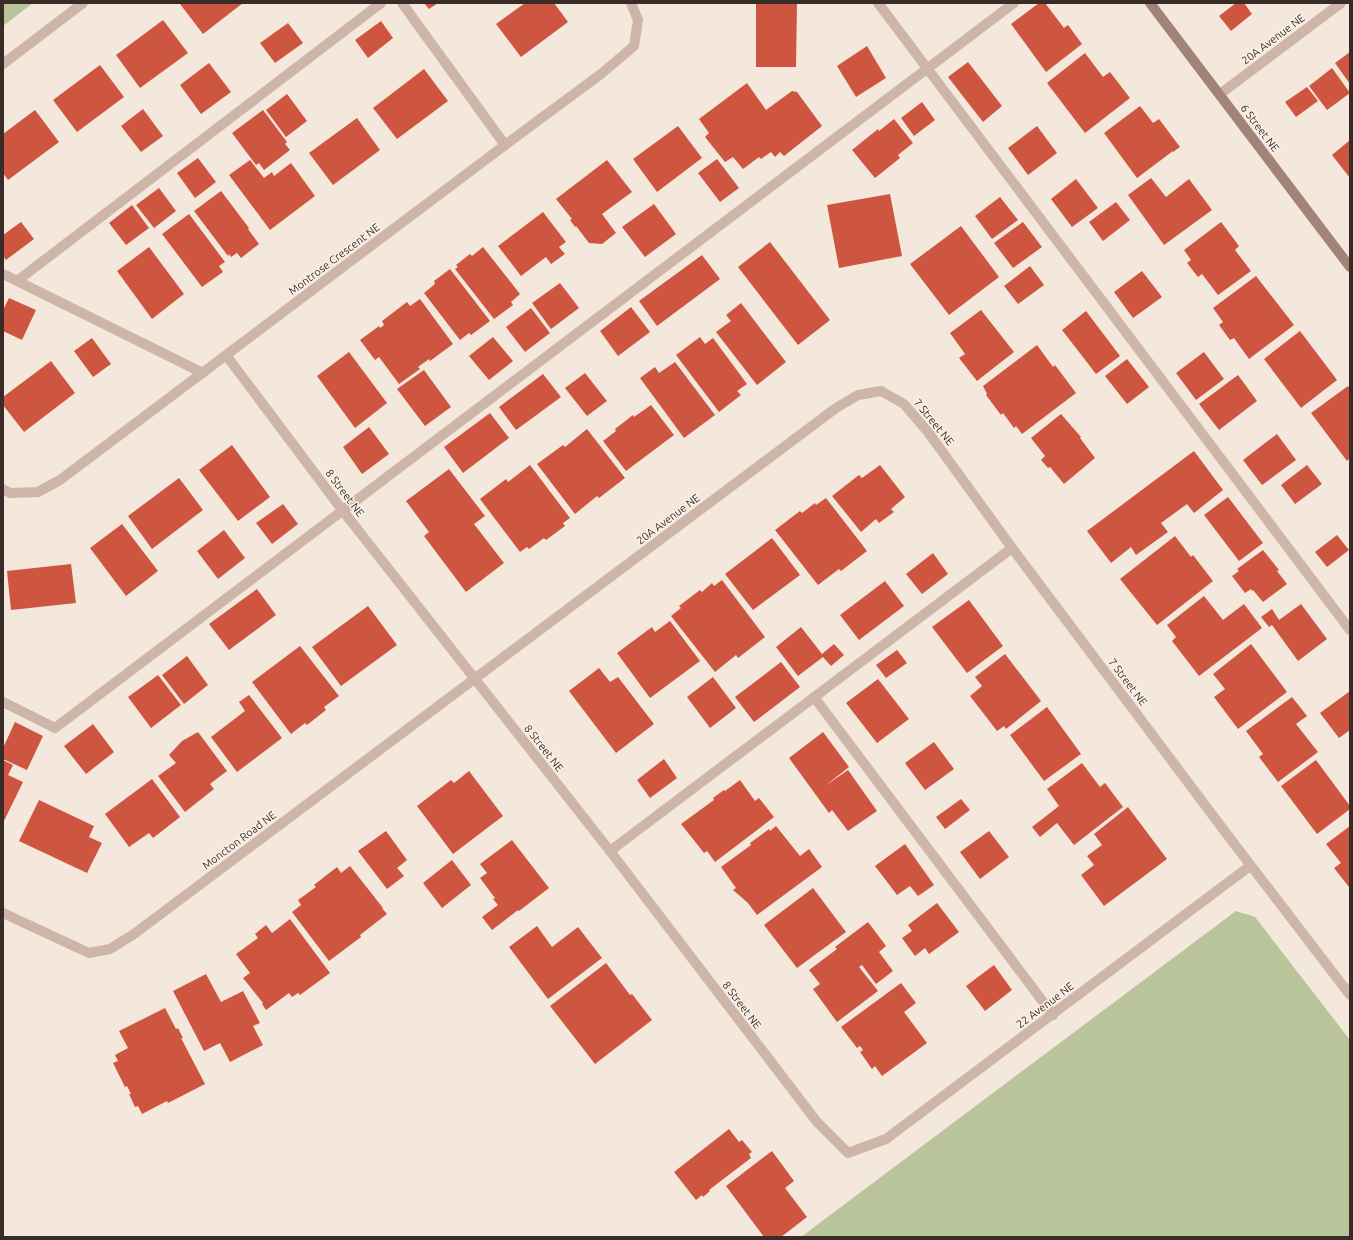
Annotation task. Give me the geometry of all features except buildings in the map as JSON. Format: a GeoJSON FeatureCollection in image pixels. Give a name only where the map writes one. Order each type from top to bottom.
{"type":"FeatureCollection","features":[{"type":"Feature","properties":{"kind":"street"},"geometry":{"type":"LineString","coordinates":[[3,64],[83,3]]}},
{"type":"Feature","properties":{"kind":"street"},"geometry":{"type":"LineString","coordinates":[[17,281],[382,3]]}},
{"type":"Feature","properties":{"kind":"street"},"geometry":{"type":"LineString","coordinates":[[402,3],[506,145]]}},
{"type":"Feature","properties":{"kind":"street","name":"Montrose Crescent NE"},"geometry":{"type":"LineString","coordinates":[[3,489],[10,492],[38,492],[60,480],[601,74],[634,46],[638,20],[631,3]]}},
{"type":"Feature","properties":{"kind":"street"},"geometry":{"type":"LineString","coordinates":[[878,3],[1350,630]]}},
{"type":"Feature","properties":{"kind":"street"},"geometry":{"type":"LineString","coordinates":[[3,702],[55,728],[1014,3]]}},
{"type":"Feature","properties":{"kind":"street","name":"6 Street NE"},"geometry":{"type":"LineString","coordinates":[[1150,3],[1350,267]]}},
{"type":"Feature","properties":{"kind":"street","name":"20A Avenue NE"},"geometry":{"type":"LineString","coordinates":[[1220,94],[1341,3]]}},
{"type":"Feature","properties":{"kind":"street"},"geometry":{"type":"LineString","coordinates":[[3,274],[203,373]]}},
{"type":"Feature","properties":{"kind":"street","name":"8 Street NE"},"geometry":{"type":"LineString","coordinates":[[226,355],[343,511],[610,851],[817,1122],[848,1153]]}},
{"type":"Feature","properties":{"kind":"street","name":"20A Avenue NE"},"geometry":{"type":"LineString","coordinates":[[474,679],[836,408],[858,395],[881,391]]}},
{"type":"Feature","properties":{"kind":"street","name":"7 Street NE"},"geometry":{"type":"LineString","coordinates":[[881,391],[904,404],[928,432],[1012,548],[1250,866],[1350,994]]}},
{"type":"Feature","properties":{"kind":"street"},"geometry":{"type":"LineString","coordinates":[[610,851],[1012,548]]}},
{"type":"Feature","properties":{"kind":"street","name":"Moncton Road NE"},"geometry":{"type":"LineString","coordinates":[[3,913],[89,952],[110,949],[134,934],[474,679]]}},
{"type":"Feature","properties":{"kind":"street"},"geometry":{"type":"LineString","coordinates":[[814,697],[1053,1015]]}},
{"type":"Feature","properties":{"kind":"street","name":"22 Avenue NE"},"geometry":{"type":"LineString","coordinates":[[848,1153],[886,1139],[1250,866]]}},
{"type":"Feature","properties":{"kind":"green space"},"geometry":{"type":"Polygon","coordinates":[[[3,3],[33,3],[3,26],[3,3]]]}},
{"type":"Feature","properties":{"kind":"green space"},"geometry":{"type":"Polygon","coordinates":[[[1236,911],[1255,917],[1350,1040],[1350,1237],[801,1237],[1236,911]]]}}]}
